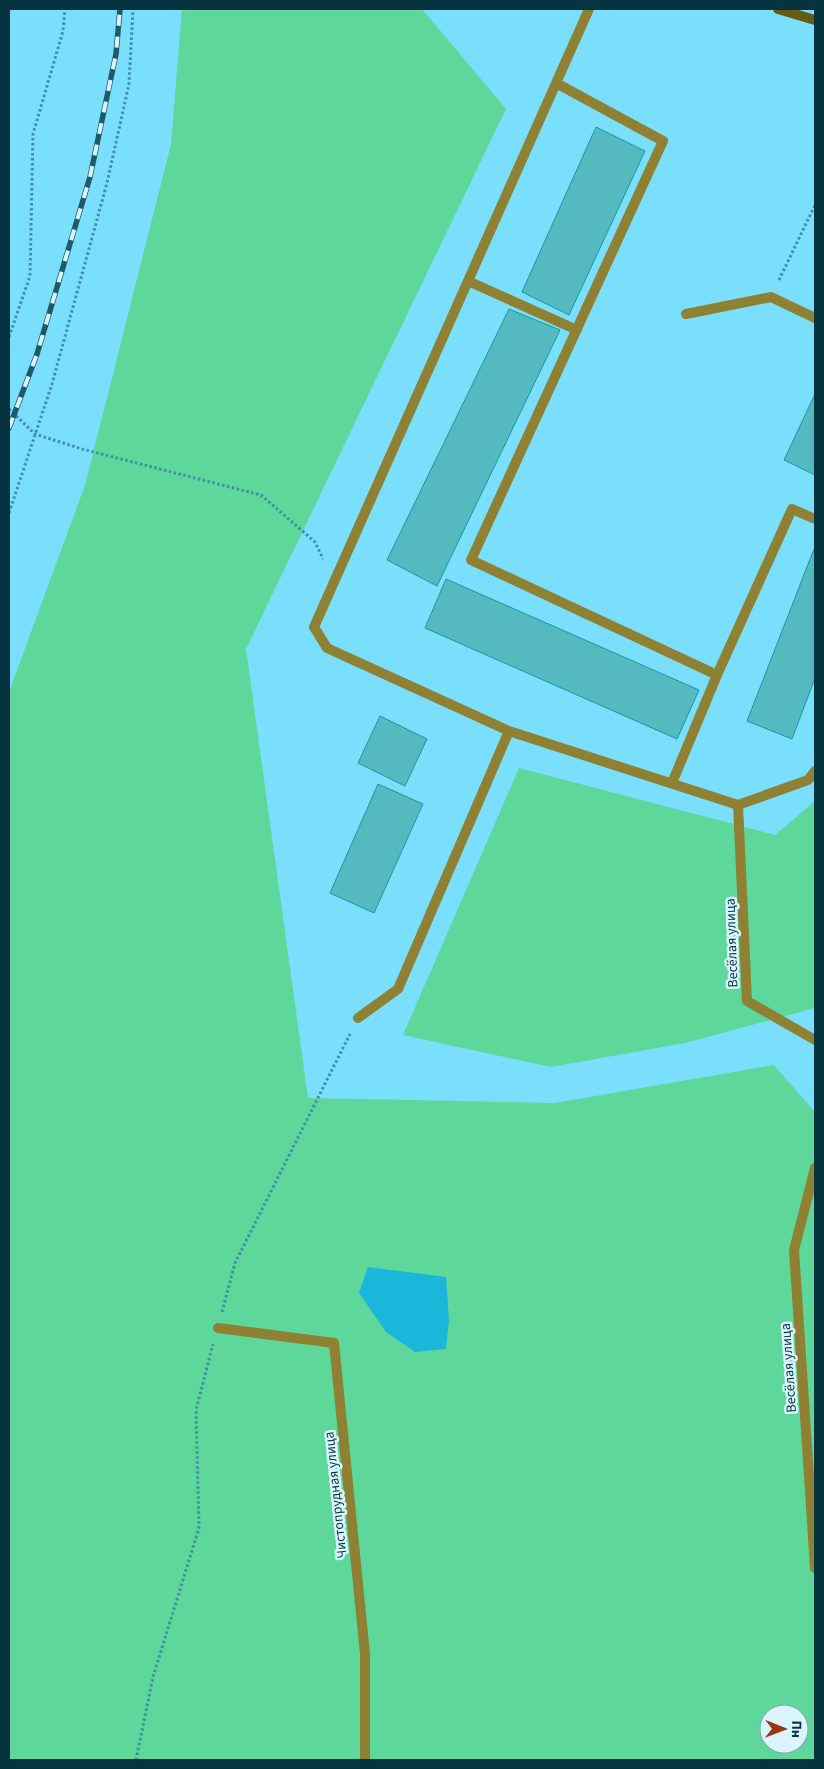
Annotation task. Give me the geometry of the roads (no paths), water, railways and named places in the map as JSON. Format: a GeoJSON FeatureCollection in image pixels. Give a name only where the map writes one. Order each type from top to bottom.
{"type":"FeatureCollection","features":[{"type":"Feature","properties":{"kind":"main road"},"geometry":{"type":"LineString","coordinates":[[778,9],[815,20]]}},
{"type":"Feature","properties":{"kind":"street"},"geometry":{"type":"LineString","coordinates":[[589,9],[314,627],[327,648],[509,731],[738,805],[808,780],[815,771]]}},
{"type":"Feature","properties":{"kind":"street"},"geometry":{"type":"LineString","coordinates":[[556,83],[663,141],[472,560],[717,675]]}},
{"type":"Feature","properties":{"kind":"street"},"geometry":{"type":"LineString","coordinates":[[468,281],[577,330]]}},
{"type":"Feature","properties":{"kind":"street"},"geometry":{"type":"LineString","coordinates":[[686,314],[771,297],[815,318]]}},
{"type":"Feature","properties":{"kind":"street"},"geometry":{"type":"LineString","coordinates":[[672,784],[717,675],[792,509],[815,519]]}},
{"type":"Feature","properties":{"kind":"street"},"geometry":{"type":"LineString","coordinates":[[358,1018],[398,989],[509,731]]}},
{"type":"Feature","properties":{"kind":"street","name":"Весёлая улица"},"geometry":{"type":"LineString","coordinates":[[738,805],[747,1001],[815,1040]]}},
{"type":"Feature","properties":{"kind":"street","name":"Весёлая улица"},"geometry":{"type":"LineString","coordinates":[[815,1168],[794,1250],[815,1568]]}},
{"type":"Feature","properties":{"kind":"street","name":"Чистопрудная улица"},"geometry":{"type":"LineString","coordinates":[[218,1328],[334,1343],[365,1654],[365,1760]]}},
{"type":"Feature","properties":{"kind":"water"},"geometry":{"type":"Polygon","coordinates":[[[368,1267],[446,1277],[449,1320],[446,1349],[415,1352],[386,1332],[359,1293],[368,1267]]]}},
{"type":"Feature","properties":{"kind":"railway"},"geometry":{"type":"LineString","coordinates":[[9,428],[37,354],[90,177],[116,54],[120,9]]}}]}
